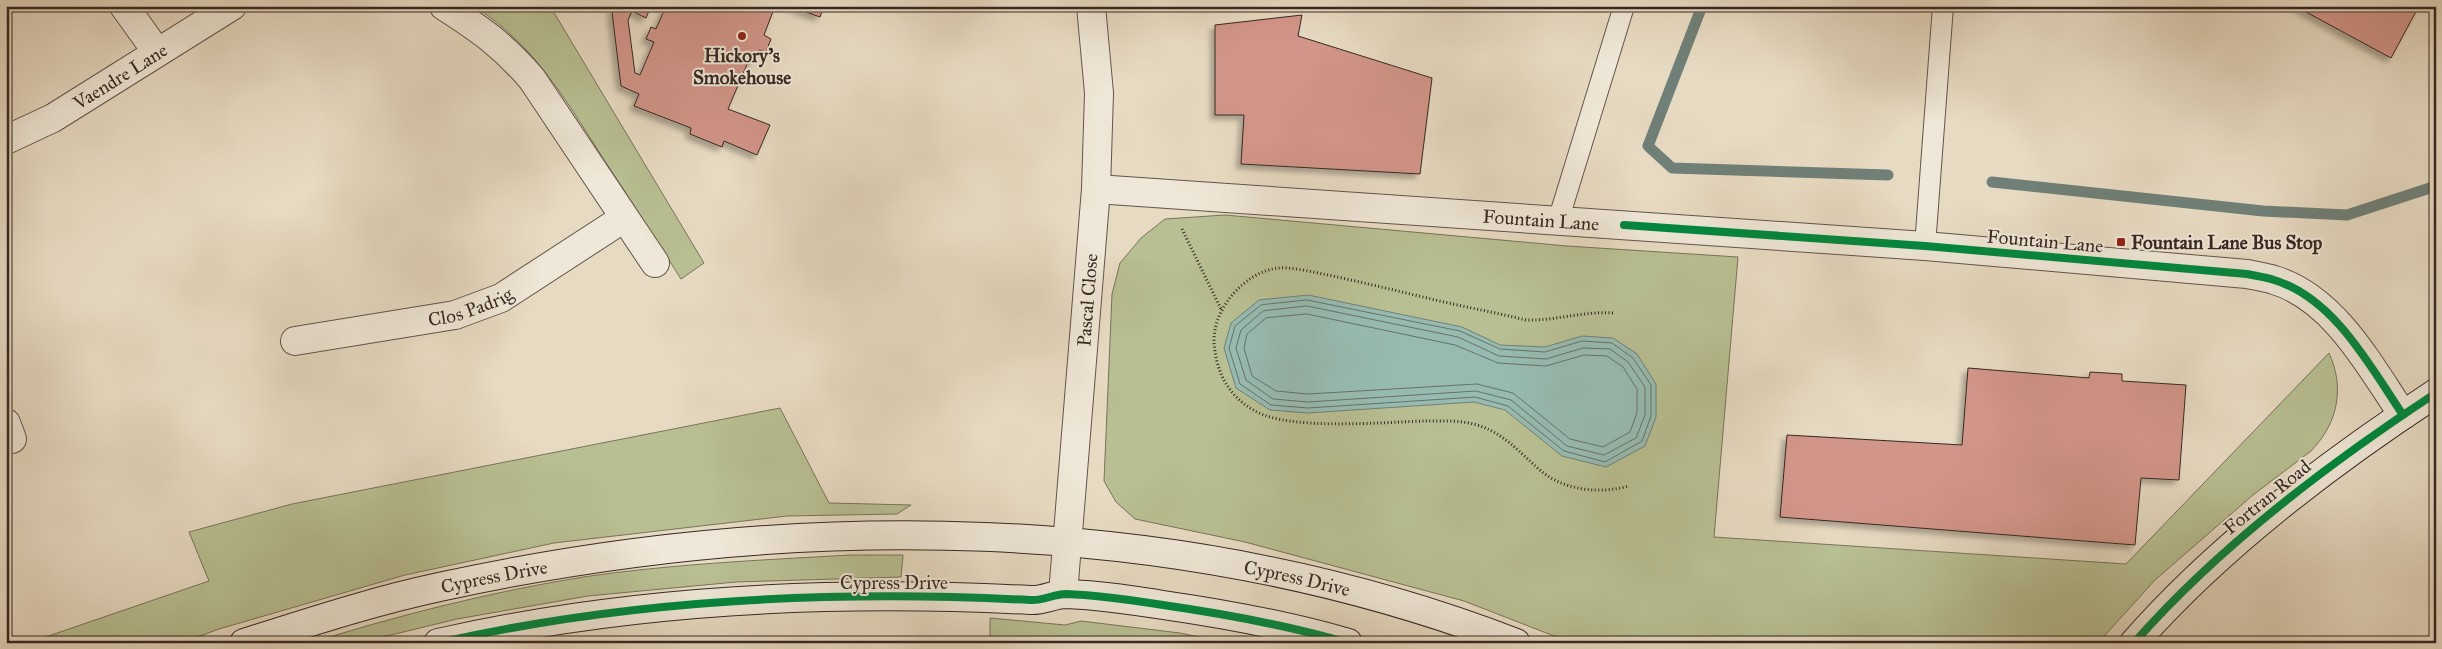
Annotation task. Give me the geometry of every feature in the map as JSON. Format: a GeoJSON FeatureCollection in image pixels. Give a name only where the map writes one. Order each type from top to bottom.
{"type":"FeatureCollection","features":[{"type":"Feature","properties":{"kind":"street"},"geometry":{"type":"LineString","coordinates":[[124,6],[157,52]]}},
{"type":"Feature","properties":{"kind":"street","name":"Vaendre Lane"},"geometry":{"type":"LineString","coordinates":[[6,140],[53,118],[232,6]]}},
{"type":"Feature","properties":{"kind":"street"},"geometry":{"type":"LineString","coordinates":[[444,6],[488,34],[511,54],[532,78],[654,263]]}},
{"type":"Feature","properties":{"kind":"street","name":"Pascal Close"},"geometry":{"type":"LineString","coordinates":[[1063,594],[1096,189],[1099,93],[1091,6]]}},
{"type":"Feature","properties":{"kind":"street","name":"Fountain Lane"},"geometry":{"type":"LineString","coordinates":[[1096,189],[1925,246],[2247,274],[2275,280],[2302,293],[2324,309],[2347,334],[2403,415]]}},
{"type":"Feature","properties":{"kind":"street","name":"Clos Padrig"},"geometry":{"type":"LineString","coordinates":[[294,341],[455,316],[501,298],[624,218]]}},
{"type":"Feature","properties":{"kind":"street","name":"Fortran Road"},"geometry":{"type":"LineString","coordinates":[[2134,643],[2164,609],[2215,560],[2319,476],[2436,393]]}},
{"type":"Feature","properties":{"kind":"street","name":"Cypress Drive"},"geometry":{"type":"LineString","coordinates":[[244,643],[440,586],[554,564],[676,548],[772,540],[880,535],[981,537],[1067,543],[1176,555],[1298,577],[1404,604],[1516,643]]}},
{"type":"Feature","properties":{"kind":"street","name":"Cypress Drive"},"geometry":{"type":"LineString","coordinates":[[438,643],[566,618],[753,601],[876,597],[1036,600],[1063,594],[1114,598],[1195,609],[1263,622],[1348,643]]}},
{"type":"Feature","properties":{"kind":"lane"},"geometry":{"type":"LineString","coordinates":[[1558,221],[1624,6]]}},
{"type":"Feature","properties":{"kind":"lane"},"geometry":{"type":"LineString","coordinates":[[1925,246],[1943,6]]}},
{"type":"Feature","properties":{"kind":"path"},"geometry":{"type":"LineString","coordinates":[[1165,194],[1222,309]]}},
{"type":"Feature","properties":{"kind":"path"},"geometry":{"type":"LineString","coordinates":[[1612,313],[1596,312],[1546,321],[1526,320],[1333,276],[1279,268],[1257,274],[1235,293],[1222,309],[1214,338],[1215,359],[1225,384],[1237,398],[1256,411],[1281,420],[1317,423],[1451,421],[1474,424],[1495,431],[1543,472],[1560,481],[1590,491],[1611,491],[1629,486]]}},
{"type":"Feature","properties":{"kind":"green space"},"geometry":{"type":"Polygon","coordinates":[[[474,6],[550,6],[704,263],[681,279],[546,73],[514,37],[474,6]]]}},
{"type":"Feature","properties":{"kind":"green space"},"geometry":{"type":"Polygon","coordinates":[[[1225,215],[1567,246],[1738,257],[1714,537],[2126,564],[2329,353],[2337,379],[2336,405],[2327,429],[2311,451],[2253,495],[2155,580],[2098,643],[1572,643],[1464,601],[1245,542],[1135,519],[1116,502],[1104,481],[1112,294],[1120,263],[1141,238],[1165,219],[1225,215]]]}},
{"type":"Feature","properties":{"kind":"green space"},"geometry":{"type":"Polygon","coordinates":[[[780,408],[829,503],[911,505],[897,514],[787,516],[554,543],[405,575],[219,629],[181,643],[28,643],[209,581],[189,532],[292,504],[780,408]]]}},
{"type":"Feature","properties":{"kind":"green space"},"geometry":{"type":"Polygon","coordinates":[[[851,555],[903,555],[901,577],[736,582],[588,596],[457,619],[358,643],[310,643],[445,605],[583,577],[683,566],[851,555]]]}},
{"type":"Feature","properties":{"kind":"green space"},"geometry":{"type":"Polygon","coordinates":[[[990,618],[1065,625],[1081,621],[1180,633],[1228,643],[990,643],[990,618]]]}},
{"type":"Feature","properties":{"kind":"water"},"geometry":{"type":"Polygon","coordinates":[[[1308,295],[1462,327],[1500,345],[1545,347],[1582,336],[1613,338],[1637,354],[1656,384],[1656,417],[1645,446],[1606,467],[1562,456],[1505,410],[1474,402],[1308,413],[1270,410],[1236,388],[1224,348],[1231,323],[1259,300],[1308,295]]]}},
{"type":"Feature","properties":{"kind":"building"},"geometry":{"type":"Polygon","coordinates":[[[614,6],[651,6],[646,18],[632,11],[628,20],[635,73],[640,75],[654,42],[646,39],[651,27],[656,29],[666,6],[775,6],[764,35],[771,39],[766,52],[759,50],[752,63],[748,62],[728,109],[770,125],[757,155],[724,141],[722,147],[690,134],[691,128],[634,106],[639,94],[621,86],[612,12],[614,6]]]}},
{"type":"Feature","properties":{"kind":"building"},"geometry":{"type":"Polygon","coordinates":[[[789,6],[824,6],[820,17],[789,6]]]}},
{"type":"Feature","properties":{"kind":"building"},"geometry":{"type":"Polygon","coordinates":[[[2295,6],[2419,6],[2391,58],[2295,6]]]}},
{"type":"Feature","properties":{"kind":"building"},"geometry":{"type":"Polygon","coordinates":[[[1302,15],[1298,36],[1432,78],[1420,174],[1241,164],[1244,115],[1215,115],[1215,25],[1302,15]]]}},
{"type":"Feature","properties":{"kind":"building"},"geometry":{"type":"Polygon","coordinates":[[[1968,368],[2089,378],[2090,372],[2122,374],[2122,381],[2186,385],[2179,480],[2141,478],[2135,545],[1780,517],[1787,435],[1962,445],[1968,368]]]}},
{"type":"Feature","properties":{"kind":"waterway"},"geometry":{"type":"LineString","coordinates":[[1702,6],[1648,146],[1672,168],[1888,175]]}},
{"type":"Feature","properties":{"kind":"waterway"},"geometry":{"type":"LineString","coordinates":[[1992,182],[2263,211],[2347,215],[2436,186]]}},
{"type":"Feature","properties":{"kind":"cycle path"},"geometry":{"type":"LineString","coordinates":[[1624,225],[1925,246],[2247,274],[2267,278],[2295,289],[2315,302],[2332,318],[2364,355],[2403,415]]}},
{"type":"Feature","properties":{"kind":"cycle path"},"geometry":{"type":"LineString","coordinates":[[2134,643],[2202,573],[2276,508],[2355,448],[2436,393]]}},
{"type":"Feature","properties":{"kind":"cycle path"},"geometry":{"type":"LineString","coordinates":[[438,643],[584,616],[732,601],[882,596],[1035,600],[1066,594],[1091,595],[1233,616],[1279,625],[1348,643]]}},
{"type":"Feature","properties":{"kind":"place","name":"Hickory's Smokehouse"},"geometry":{"type":"Point","coordinates":[742,36]}},
{"type":"Feature","properties":{"kind":"place","name":"Fountain Lane Bus Stop"},"geometry":{"type":"Point","coordinates":[2121,242]}}]}
